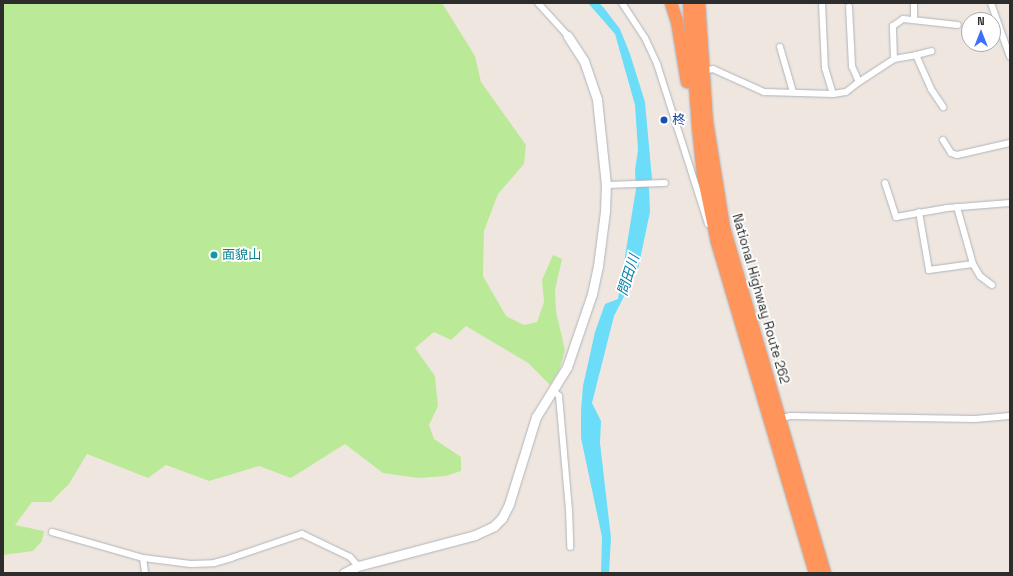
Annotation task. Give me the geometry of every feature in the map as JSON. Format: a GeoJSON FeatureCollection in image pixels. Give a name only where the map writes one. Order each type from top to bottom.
{"type":"FeatureCollection","features":[{"type":"Feature","properties":{"kind":"highway"},"geometry":{"type":"LineString","coordinates":[[671,3],[677,21],[692,120],[702,164]]}},
{"type":"Feature","properties":{"kind":"highway","name":"National Highway Route 262"},"geometry":{"type":"LineString","coordinates":[[689,3],[702,164],[717,242],[737,315],[775,420],[825,573]]}},
{"type":"Feature","properties":{"kind":"highway","name":"National Highway Route 262"},"geometry":{"type":"LineString","coordinates":[[699,3],[702,70],[712,159],[724,228],[815,573]]}},
{"type":"Feature","properties":{"kind":"street"},"geometry":{"type":"LineString","coordinates":[[344,573],[358,566],[475,535],[494,526],[502,518],[509,504],[536,417],[554,391],[567,367],[592,294],[602,237],[608,185],[597,99],[584,61],[568,36],[538,3]]}},
{"type":"Feature","properties":{"kind":"street"},"geometry":{"type":"LineString","coordinates":[[622,3],[645,38],[665,84],[737,315]]}},
{"type":"Feature","properties":{"kind":"street"},"geometry":{"type":"LineString","coordinates":[[822,3],[825,68],[833,94]]}},
{"type":"Feature","properties":{"kind":"street"},"geometry":{"type":"LineString","coordinates":[[914,3],[914,20]]}},
{"type":"Feature","properties":{"kind":"street"},"geometry":{"type":"LineString","coordinates":[[991,3],[1010,57]]}},
{"type":"Feature","properties":{"kind":"street"},"geometry":{"type":"LineString","coordinates":[[850,7],[852,66],[859,82]]}},
{"type":"Feature","properties":{"kind":"street"},"geometry":{"type":"LineString","coordinates":[[894,58],[893,26],[903,19],[958,25]]}},
{"type":"Feature","properties":{"kind":"street"},"geometry":{"type":"LineString","coordinates":[[780,47],[793,92]]}},
{"type":"Feature","properties":{"kind":"street"},"geometry":{"type":"LineString","coordinates":[[702,70],[713,69],[764,92],[833,94],[846,92],[894,58],[932,51]]}},
{"type":"Feature","properties":{"kind":"street"},"geometry":{"type":"LineString","coordinates":[[916,54],[931,89],[943,107]]}},
{"type":"Feature","properties":{"kind":"street"},"geometry":{"type":"LineString","coordinates":[[943,140],[951,153],[957,155],[1010,143]]}},
{"type":"Feature","properties":{"kind":"street"},"geometry":{"type":"LineString","coordinates":[[608,185],[663,183]]}},
{"type":"Feature","properties":{"kind":"street"},"geometry":{"type":"LineString","coordinates":[[884,183],[896,217],[919,212],[957,207],[1010,203]]}},
{"type":"Feature","properties":{"kind":"street"},"geometry":{"type":"LineString","coordinates":[[957,207],[973,264],[980,276],[992,285]]}},
{"type":"Feature","properties":{"kind":"street"},"geometry":{"type":"LineString","coordinates":[[919,212],[928,270],[973,264]]}},
{"type":"Feature","properties":{"kind":"street"},"geometry":{"type":"LineString","coordinates":[[554,391],[559,396],[569,510],[570,547]]}},
{"type":"Feature","properties":{"kind":"street"},"geometry":{"type":"LineString","coordinates":[[775,420],[790,416],[975,419],[1010,416]]}},
{"type":"Feature","properties":{"kind":"street"},"geometry":{"type":"LineString","coordinates":[[52,532],[143,558],[191,564],[214,563],[302,534],[350,557],[358,566]]}},
{"type":"Feature","properties":{"kind":"street"},"geometry":{"type":"LineString","coordinates":[[143,558],[145,573]]}},
{"type":"Feature","properties":{"kind":"green space"},"geometry":{"type":"Polygon","coordinates":[[[3,3],[442,3],[475,56],[481,82],[526,145],[524,164],[498,194],[484,231],[483,276],[506,316],[524,325],[537,322],[544,302],[542,280],[553,255],[562,259],[555,290],[556,311],[565,350],[560,368],[550,385],[528,363],[466,326],[451,340],[434,332],[415,348],[435,376],[438,406],[429,425],[434,439],[461,457],[461,471],[446,476],[418,478],[383,473],[345,444],[291,478],[259,466],[209,481],[166,465],[148,478],[87,454],[69,484],[51,502],[32,502],[15,525],[44,531],[42,541],[33,551],[3,555],[3,3]]]}},
{"type":"Feature","properties":{"kind":"water","name":"問田川"},"geometry":{"type":"Polygon","coordinates":[[[588,3],[599,3],[604,8],[620,29],[630,54],[645,102],[652,179],[649,187],[650,212],[638,269],[614,316],[592,403],[601,421],[600,443],[611,538],[609,573],[601,573],[602,537],[581,438],[581,411],[583,386],[595,332],[605,304],[618,299],[636,189],[635,170],[638,150],[635,105],[615,34],[588,3]]]}},
{"type":"Feature","properties":{"kind":"place","name":"柊"},"geometry":{"type":"Point","coordinates":[664,120]}},
{"type":"Feature","properties":{"kind":"place","name":"面貌山"},"geometry":{"type":"Point","coordinates":[214,255]}}]}
